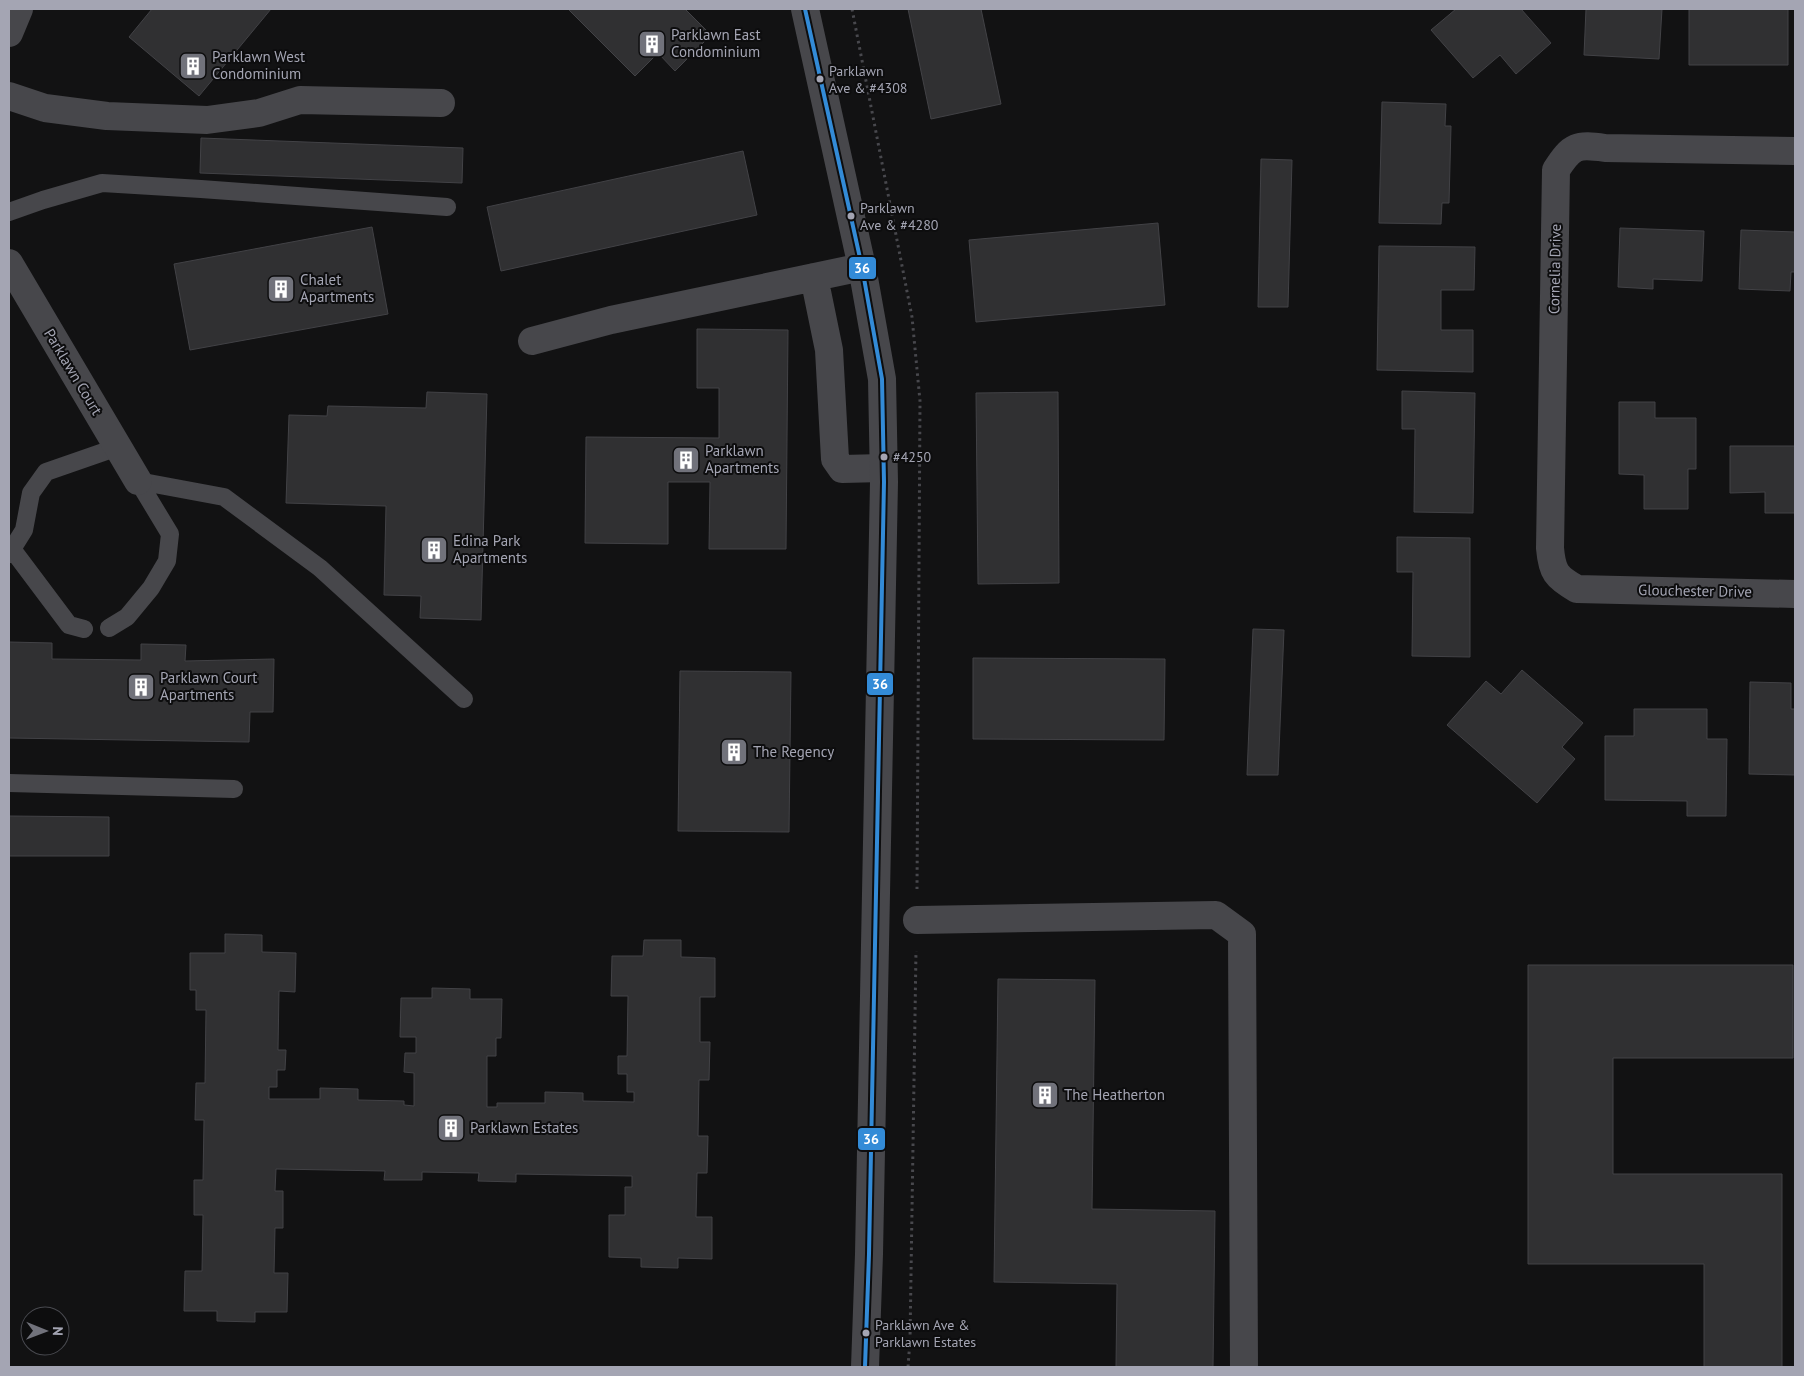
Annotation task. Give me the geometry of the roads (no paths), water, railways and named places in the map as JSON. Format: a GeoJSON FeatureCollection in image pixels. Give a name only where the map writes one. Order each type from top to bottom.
{"type":"FeatureCollection","features":[{"type":"Feature","properties":{"kind":"street"},"geometry":{"type":"LineString","coordinates":[[9,33],[19,9]]}},
{"type":"Feature","properties":{"kind":"street"},"geometry":{"type":"LineString","coordinates":[[805,9],[862,267],[882,379],[883,468],[870,1214],[865,1367]]}},
{"type":"Feature","properties":{"kind":"street"},"geometry":{"type":"LineString","coordinates":[[9,96],[45,108],[89,114],[207,120],[259,113],[300,100],[441,103]]}},
{"type":"Feature","properties":{"kind":"street","name":"Cornelia Drive"},"geometry":{"type":"LineString","coordinates":[[1596,589],[1577,589],[1561,580],[1552,565],[1550,548],[1556,170],[1567,153],[1585,145],[1605,148],[1795,151]]}},
{"type":"Feature","properties":{"kind":"street","name":"Parklawn Court"},"geometry":{"type":"LineString","coordinates":[[9,263],[138,480]]}},
{"type":"Feature","properties":{"kind":"street"},"geometry":{"type":"LineString","coordinates":[[532,340],[611,320],[862,267]]}},
{"type":"Feature","properties":{"kind":"street"},"geometry":{"type":"LineString","coordinates":[[814,277],[829,350],[835,459],[842,469],[883,468]]}},
{"type":"Feature","properties":{"kind":"street","name":"Glouchester Drive"},"geometry":{"type":"LineString","coordinates":[[1596,589],[1795,594]]}},
{"type":"Feature","properties":{"kind":"street"},"geometry":{"type":"LineString","coordinates":[[917,920],[1216,915],[1242,934],[1244,1367]]}},
{"type":"Feature","properties":{"kind":"lane"},"geometry":{"type":"LineString","coordinates":[[9,212],[102,183],[447,207]]}},
{"type":"Feature","properties":{"kind":"lane"},"geometry":{"type":"LineString","coordinates":[[84,629],[69,625],[10,552],[24,530],[31,493],[46,472],[118,447]]}},
{"type":"Feature","properties":{"kind":"lane"},"geometry":{"type":"LineString","coordinates":[[109,628],[127,617],[151,588],[168,561],[170,534],[138,480]]}},
{"type":"Feature","properties":{"kind":"lane"},"geometry":{"type":"LineString","coordinates":[[138,480],[224,497],[320,568],[464,698]]}},
{"type":"Feature","properties":{"kind":"lane"},"geometry":{"type":"LineString","coordinates":[[9,784],[234,789]]}},
{"type":"Feature","properties":{"kind":"place","name":"Parklawn East Condominium"},"geometry":{"type":"Point","coordinates":[652,44]}},
{"type":"Feature","properties":{"kind":"place","name":"Parklawn West Condominium"},"geometry":{"type":"Point","coordinates":[193,66]}},
{"type":"Feature","properties":{"kind":"place","name":"Parklawn Ave & #4308"},"geometry":{"type":"Point","coordinates":[820,79]}},
{"type":"Feature","properties":{"kind":"place","name":"Parklawn Ave & #4280"},"geometry":{"type":"Point","coordinates":[851,216]}},
{"type":"Feature","properties":{"kind":"place","name":"Chalet Apartments"},"geometry":{"type":"Point","coordinates":[281,289]}},
{"type":"Feature","properties":{"kind":"place","name":"#4250"},"geometry":{"type":"Point","coordinates":[884,457]}},
{"type":"Feature","properties":{"kind":"place","name":"Parklawn Apartments"},"geometry":{"type":"Point","coordinates":[686,460]}},
{"type":"Feature","properties":{"kind":"place","name":"Edina Park Apartments"},"geometry":{"type":"Point","coordinates":[434,550]}},
{"type":"Feature","properties":{"kind":"place","name":"Parklawn Court Apartments"},"geometry":{"type":"Point","coordinates":[141,687]}},
{"type":"Feature","properties":{"kind":"place","name":"The Regency"},"geometry":{"type":"Point","coordinates":[734,752]}},
{"type":"Feature","properties":{"kind":"place","name":"The Heatherton"},"geometry":{"type":"Point","coordinates":[1045,1095]}},
{"type":"Feature","properties":{"kind":"place","name":"Parklawn Estates"},"geometry":{"type":"Point","coordinates":[451,1128]}},
{"type":"Feature","properties":{"kind":"place","name":"Parklawn Ave & Parklawn Estates"},"geometry":{"type":"Point","coordinates":[866,1333]}}]}
